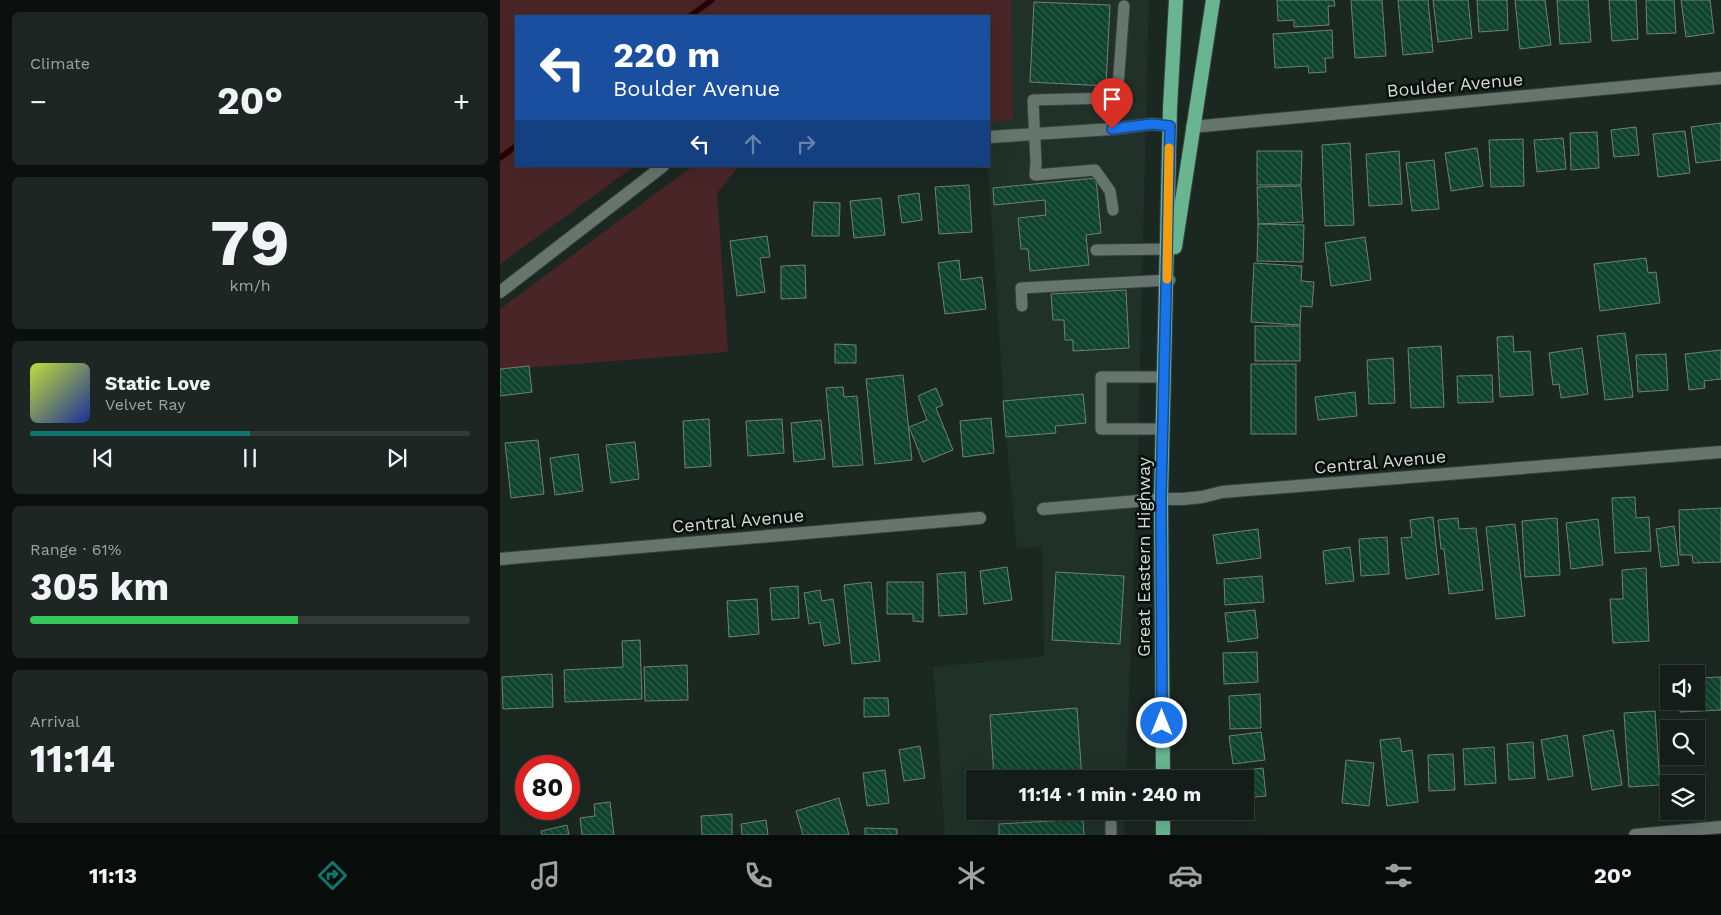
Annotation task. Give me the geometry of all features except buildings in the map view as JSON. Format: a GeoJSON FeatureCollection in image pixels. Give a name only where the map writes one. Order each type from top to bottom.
{"type":"FeatureCollection","features":[{"type":"Feature","properties":{"kind":"highway","name":"Great Eastern Highway"},"geometry":{"type":"LineString","coordinates":[[1171,249],[1170,126],[1176,0]]}},
{"type":"Feature","properties":{"kind":"highway","name":"Great Eastern Highway"},"geometry":{"type":"LineString","coordinates":[[1163,770],[1161,498],[1166,304],[1171,249],[1213,0]]}},
{"type":"Feature","properties":{"kind":"highway"},"geometry":{"type":"LineString","coordinates":[[1163,820],[1163,835]]}},
{"type":"Feature","properties":{"kind":"street","name":"Boulder Avenue"},"geometry":{"type":"LineString","coordinates":[[1192,127],[1721,78]]}},
{"type":"Feature","properties":{"kind":"street"},"geometry":{"type":"LineString","coordinates":[[990,137],[1112,129],[1152,124],[1170,126]]}},
{"type":"Feature","properties":{"kind":"street"},"geometry":{"type":"LineString","coordinates":[[500,292],[661,167]]}},
{"type":"Feature","properties":{"kind":"street","name":"Central Avenue"},"geometry":{"type":"LineString","coordinates":[[1043,509],[1161,498],[1183,499],[1222,492],[1721,452]]}},
{"type":"Feature","properties":{"kind":"street","name":"Central Avenue"},"geometry":{"type":"LineString","coordinates":[[500,559],[980,518]]}},
{"type":"Feature","properties":{"kind":"street"},"geometry":{"type":"LineString","coordinates":[[1635,835],[1721,827]]}},
{"type":"Feature","properties":{"kind":"lane"},"geometry":{"type":"LineString","coordinates":[[1112,129],[1110,98],[1118,87],[1124,6]]}},
{"type":"Feature","properties":{"kind":"lane"},"geometry":{"type":"LineString","coordinates":[[1110,98],[1033,100],[1035,175],[1095,170],[1110,191],[1113,210]]}},
{"type":"Feature","properties":{"kind":"lane"},"geometry":{"type":"LineString","coordinates":[[1096,250],[1171,249]]}},
{"type":"Feature","properties":{"kind":"lane"},"geometry":{"type":"LineString","coordinates":[[1022,306],[1022,288],[1168,280]]}},
{"type":"Feature","properties":{"kind":"lane"},"geometry":{"type":"LineString","coordinates":[[1163,429],[1101,429],[1101,377],[1164,377]]}},
{"type":"Feature","properties":{"kind":"shaded area"},"geometry":{"type":"Polygon","coordinates":[[[500,0],[1011,0],[1013,121],[990,121],[990,15],[515,15],[515,167],[634,167],[500,264],[500,0]]]}},
{"type":"Feature","properties":{"kind":"shaded area"},"geometry":{"type":"Polygon","coordinates":[[[1011,0],[1149,0],[1138,447],[1126,770],[966,770],[966,820],[1125,820],[1124,835],[945,835],[933,667],[1044,656],[1042,546],[1017,549],[1006,437],[988,167],[990,167],[990,121],[1013,120],[1011,0]]]}},
{"type":"Feature","properties":{"kind":"shaded area"},"geometry":{"type":"Polygon","coordinates":[[[692,167],[738,167],[717,193],[728,352],[500,370],[500,309],[692,167]]]}},
{"type":"Feature","properties":{"kind":"waterway"},"geometry":{"type":"LineString","coordinates":[[691,15],[712,0]]}},
{"type":"Feature","properties":{"kind":"waterway"},"geometry":{"type":"LineString","coordinates":[[500,158],[515,147]]}},
{"type":"Feature","properties":{"kind":"slow traffic"},"geometry":{"type":"LineString","coordinates":[[1167,279],[1169,148]]}},
{"type":"Feature","properties":{"kind":"route"},"geometry":{"type":"LineString","coordinates":[[1112,129],[1152,124],[1170,126],[1161,498],[1162,723]]}}]}
